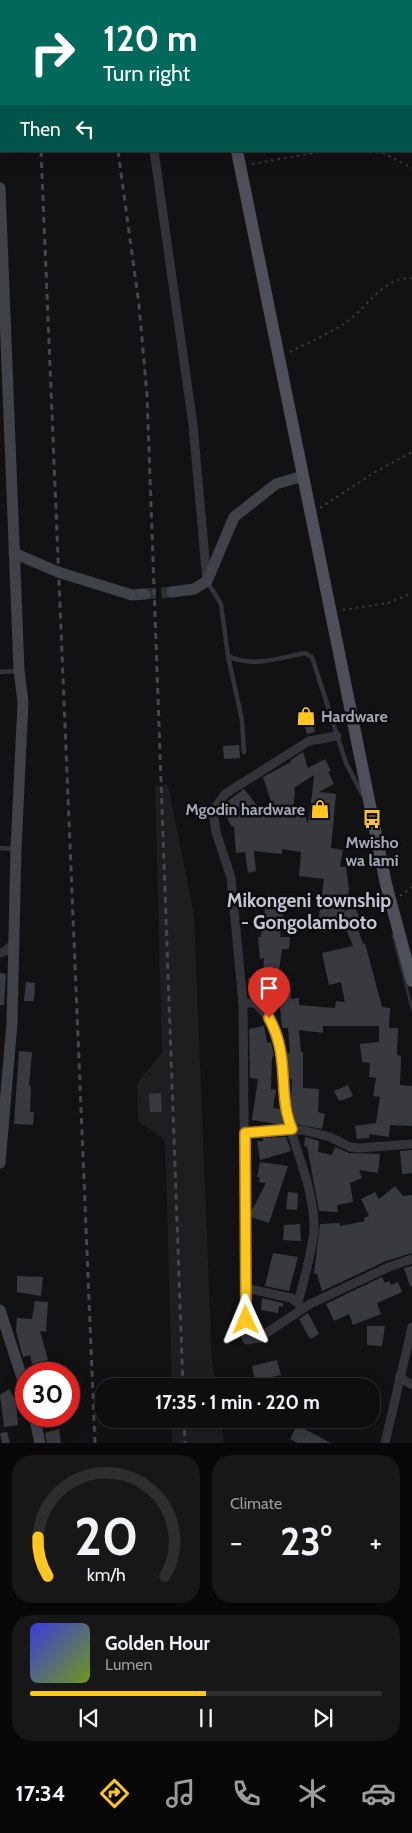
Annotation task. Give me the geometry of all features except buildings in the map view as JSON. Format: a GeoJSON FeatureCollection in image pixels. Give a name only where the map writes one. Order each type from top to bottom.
{"type":"FeatureCollection","features":[{"type":"Feature","properties":{"kind":"main road"},"geometry":{"type":"LineString","coordinates":[[237,152],[386,884],[412,981]]}},
{"type":"Feature","properties":{"kind":"street"},"geometry":{"type":"LineString","coordinates":[[154,152],[193,425],[207,581]]}},
{"type":"Feature","properties":{"kind":"street"},"geometry":{"type":"LineString","coordinates":[[0,188],[14,553],[23,702],[16,850],[12,1022],[0,1163]]}},
{"type":"Feature","properties":{"kind":"street"},"geometry":{"type":"LineString","coordinates":[[172,592],[194,589],[207,581],[234,517],[276,484],[303,476]]}},
{"type":"Feature","properties":{"kind":"street"},"geometry":{"type":"LineString","coordinates":[[14,553],[58,572],[132,595],[145,594]]}},
{"type":"Feature","properties":{"kind":"street"},"geometry":{"type":"LineString","coordinates":[[337,736],[309,740],[225,794],[213,811],[216,832],[230,878],[243,1003],[245,1288],[248,1340],[259,1338],[300,1306],[310,1304],[412,1259]]}},
{"type":"Feature","properties":{"kind":"street"},"geometry":{"type":"LineString","coordinates":[[1,954],[14,942]]}},
{"type":"Feature","properties":{"kind":"street"},"geometry":{"type":"LineString","coordinates":[[243,1003],[255,1003],[269,1018],[277,1031],[283,1057],[287,1112],[300,1156],[314,1223],[300,1306]]}},
{"type":"Feature","properties":{"kind":"street"},"geometry":{"type":"LineString","coordinates":[[245,1133],[292,1129],[323,1135],[350,1147],[359,1148],[412,1144]]}},
{"type":"Feature","properties":{"kind":"street"},"geometry":{"type":"LineString","coordinates":[[245,1288],[280,1295],[300,1306]]}},
{"type":"Feature","properties":{"kind":"street"},"geometry":{"type":"LineString","coordinates":[[0,1310],[17,1362]]}},
{"type":"Feature","properties":{"kind":"street"},"geometry":{"type":"LineString","coordinates":[[385,1443],[412,1327]]}},
{"type":"Feature","properties":{"kind":"street"},"geometry":{"type":"LineString","coordinates":[[399,1377],[412,1385]]}},
{"type":"Feature","properties":{"kind":"street"},"geometry":{"type":"LineString","coordinates":[[36,1427],[40,1443]]}},
{"type":"Feature","properties":{"kind":"lane"},"geometry":{"type":"LineString","coordinates":[[207,581],[221,604],[228,656],[242,720],[244,752]]}},
{"type":"Feature","properties":{"kind":"lane"},"geometry":{"type":"LineString","coordinates":[[228,656],[240,662],[252,663],[304,653],[312,657],[346,763],[372,812]]}},
{"type":"Feature","properties":{"kind":"lane"},"geometry":{"type":"LineString","coordinates":[[0,672],[20,670]]}},
{"type":"Feature","properties":{"kind":"lane"},"geometry":{"type":"LineString","coordinates":[[0,848],[16,850]]}},
{"type":"Feature","properties":{"kind":"path"},"geometry":{"type":"LineString","coordinates":[[240,167],[320,152]]}},
{"type":"Feature","properties":{"kind":"path"},"geometry":{"type":"LineString","coordinates":[[366,152],[383,153],[412,168]]}},
{"type":"Feature","properties":{"kind":"path"},"geometry":{"type":"LineString","coordinates":[[279,358],[348,321],[389,284],[402,278],[412,278]]}},
{"type":"Feature","properties":{"kind":"path"},"geometry":{"type":"LineString","coordinates":[[311,514],[375,472],[412,452]]}},
{"type":"Feature","properties":{"kind":"path"},"geometry":{"type":"LineString","coordinates":[[330,612],[388,603],[412,593]]}},
{"type":"Feature","properties":{"kind":"shaded area"},"geometry":{"type":"Polygon","coordinates":[[[168,785],[194,914],[212,1360],[215,1378],[172,1378],[165,1140],[138,1121],[137,1083],[162,1053],[155,786],[168,785]]]}},
{"type":"Feature","properties":{"kind":"shaded area"},"geometry":{"type":"Polygon","coordinates":[[[172,1428],[222,1428],[224,1443],[172,1443],[172,1428]]]}},
{"type":"Feature","properties":{"kind":"waterway"},"geometry":{"type":"LineString","coordinates":[[393,935],[412,1009]]}},
{"type":"Feature","properties":{"kind":"tunnel"},"geometry":{"type":"LineString","coordinates":[[145,594],[172,592]]}},
{"type":"Feature","properties":{"kind":"railway"},"geometry":{"type":"LineString","coordinates":[[41,152],[95,1443]]}},
{"type":"Feature","properties":{"kind":"railway"},"geometry":{"type":"LineString","coordinates":[[118,152],[139,305],[147,395],[183,1378]]}},
{"type":"Feature","properties":{"kind":"railway"},"geometry":{"type":"LineString","coordinates":[[184,1428],[185,1443]]}},
{"type":"Feature","properties":{"kind":"place","name":"Hardware"},"geometry":{"type":"Point","coordinates":[306,716]}},
{"type":"Feature","properties":{"kind":"place","name":"Mgodin hardware"},"geometry":{"type":"Point","coordinates":[320,809]}},
{"type":"Feature","properties":{"kind":"place","name":"Mwisho wa lami"},"geometry":{"type":"Point","coordinates":[372,819]}},
{"type":"Feature","properties":{"kind":"district","name":"Mikongeni township - Gongolamboto"},"geometry":{"type":"Point","coordinates":[309,911]}},
{"type":"Feature","properties":{"kind":"route"},"geometry":{"type":"LineString","coordinates":[[246,1320],[245,1133],[292,1129],[288,1122],[283,1057],[277,1031],[269,1018]]}}]}
